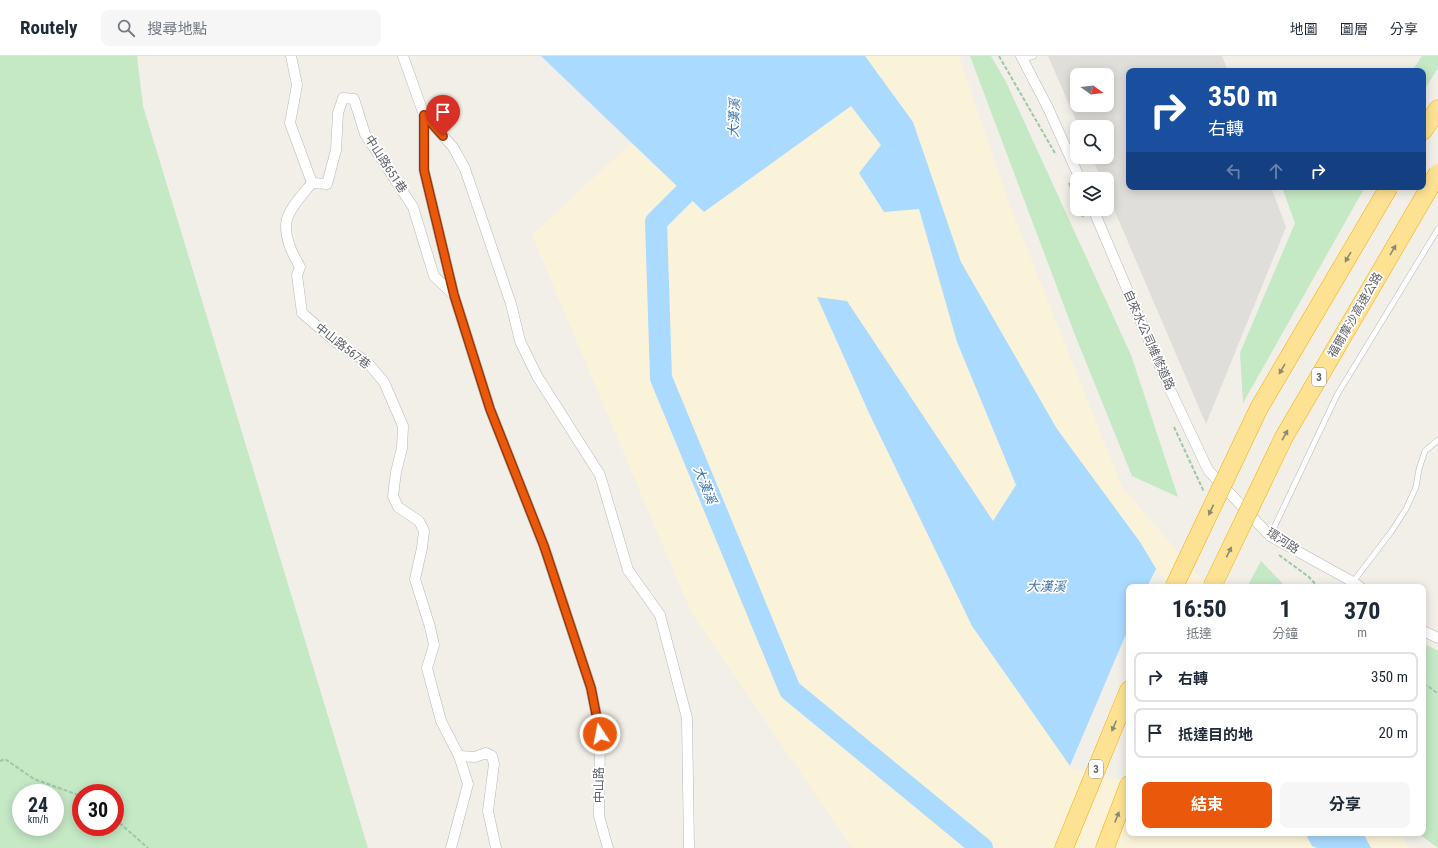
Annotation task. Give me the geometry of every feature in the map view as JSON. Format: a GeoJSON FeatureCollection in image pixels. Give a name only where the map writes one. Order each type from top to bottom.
{"type":"FeatureCollection","features":[{"type":"Feature","properties":{"kind":"highway"},"geometry":{"type":"LineString","coordinates":[[1426,127],[1438,109]]}},
{"type":"Feature","properties":{"kind":"highway","name":"福爾摩沙高速公路"},"geometry":{"type":"LineString","coordinates":[[1213,584],[1284,437],[1438,173]]}},
{"type":"Feature","properties":{"kind":"highway"},"geometry":{"type":"LineString","coordinates":[[1175,584],[1259,408],[1387,190]]}},
{"type":"Feature","properties":{"kind":"highway","name":"3"},"geometry":{"type":"LineString","coordinates":[[1064,848],[1126,697]]}},
{"type":"Feature","properties":{"kind":"highway"},"geometry":{"type":"LineString","coordinates":[[1105,848],[1126,793]]}},
{"type":"Feature","properties":{"kind":"street"},"geometry":{"type":"LineString","coordinates":[[291,56],[298,85],[290,123],[312,183]]}},
{"type":"Feature","properties":{"kind":"street","name":"中山路"},"geometry":{"type":"LineString","coordinates":[[403,56],[424,115],[424,170],[454,295],[490,409],[544,546],[591,688],[600,734],[599,816],[608,848]]}},
{"type":"Feature","properties":{"kind":"street"},"geometry":{"type":"LineString","coordinates":[[1022,58],[1048,108],[1077,172]]}},
{"type":"Feature","properties":{"kind":"street","name":"中山路651巷"},"geometry":{"type":"LineString","coordinates":[[312,183],[327,184],[336,150],[338,112],[343,98],[354,99],[366,134],[414,207],[434,276],[454,295]]}},
{"type":"Feature","properties":{"kind":"street"},"geometry":{"type":"LineString","coordinates":[[424,115],[453,147],[465,169],[511,304],[520,341],[538,376],[600,475],[628,570],[660,615],[687,718],[689,848]]}},
{"type":"Feature","properties":{"kind":"street","name":"中山路567巷"},"geometry":{"type":"LineString","coordinates":[[312,183],[287,219],[287,234],[291,252],[300,267],[297,275],[302,313],[337,343],[367,362],[384,382],[403,426],[402,448],[396,472],[393,496],[398,507],[418,522],[424,531],[415,579],[434,645],[427,668],[441,722],[459,756],[468,784],[451,848]]}},
{"type":"Feature","properties":{"kind":"street","name":"自來水公司維修道路"},"geometry":{"type":"LineString","coordinates":[[1096,216],[1161,369],[1208,470]]}},
{"type":"Feature","properties":{"kind":"street","name":"環河路"},"geometry":{"type":"LineString","coordinates":[[1208,470],[1270,536],[1356,584]]}},
{"type":"Feature","properties":{"kind":"street"},"geometry":{"type":"LineString","coordinates":[[1426,632],[1438,638]]}},
{"type":"Feature","properties":{"kind":"street"},"geometry":{"type":"LineString","coordinates":[[459,756],[475,757],[486,753],[492,756],[494,764],[488,811],[496,848]]}},
{"type":"Feature","properties":{"kind":"lane"},"geometry":{"type":"LineString","coordinates":[[1022,58],[1034,56]]}},
{"type":"Feature","properties":{"kind":"lane"},"geometry":{"type":"LineString","coordinates":[[1270,536],[1337,395],[1438,229]]}},
{"type":"Feature","properties":{"kind":"lane","name":"環河路"},"geometry":{"type":"LineString","coordinates":[[1356,584],[1406,509],[1416,487],[1419,469],[1425,451],[1438,440]]}},
{"type":"Feature","properties":{"kind":"path"},"geometry":{"type":"LineString","coordinates":[[999,56],[1058,158]]}},
{"type":"Feature","properties":{"kind":"path"},"geometry":{"type":"LineString","coordinates":[[1066,178],[1070,187]]}},
{"type":"Feature","properties":{"kind":"path"},"geometry":{"type":"LineString","coordinates":[[1426,686],[1438,694]]}},
{"type":"Feature","properties":{"kind":"path"},"geometry":{"type":"LineString","coordinates":[[0,761],[5,760],[34,779],[72,793]]}},
{"type":"Feature","properties":{"kind":"path"},"geometry":{"type":"LineString","coordinates":[[124,827],[148,848]]}},
{"type":"Feature","properties":{"kind":"shaded area"},"geometry":{"type":"Polygon","coordinates":[[[1048,56],[1222,56],[1227,68],[1126,68],[1126,190],[1272,190],[1286,227],[1206,424],[1114,209],[1114,172],[1098,172],[1095,164],[1114,164],[1114,120],[1076,120],[1072,112],[1114,112],[1114,68],[1070,68],[1070,106],[1048,56]]]}},
{"type":"Feature","properties":{"kind":"green space"},"geometry":{"type":"Polygon","coordinates":[[[0,56],[137,56],[143,106],[368,848],[0,848],[0,56]]]}},
{"type":"Feature","properties":{"kind":"green space"},"geometry":{"type":"Polygon","coordinates":[[[970,56],[991,56],[1006,82],[1131,355],[1178,497],[1132,476],[1075,335],[970,56]]]}},
{"type":"Feature","properties":{"kind":"green space"},"geometry":{"type":"Polygon","coordinates":[[[1422,56],[1438,56],[1438,68],[1426,87],[1426,68],[1414,68],[1422,56]]]}},
{"type":"Feature","properties":{"kind":"green space"},"geometry":{"type":"Polygon","coordinates":[[[1283,190],[1363,190],[1243,403],[1240,353],[1295,223],[1283,190]]]}},
{"type":"Feature","properties":{"kind":"green space"},"geometry":{"type":"Polygon","coordinates":[[[1261,561],[1283,584],[1249,584],[1261,561]]]}},
{"type":"Feature","properties":{"kind":"green space"},"geometry":{"type":"Polygon","coordinates":[[[1426,645],[1438,651],[1438,848],[1422,836],[1426,836],[1426,645]]]}},
{"type":"Feature","properties":{"kind":"sand"},"geometry":{"type":"Polygon","coordinates":[[[725,56],[959,56],[1009,204],[1122,487],[1205,584],[1126,584],[1126,836],[1401,836],[1410,848],[852,848],[691,612],[532,235],[725,56]]]}},
{"type":"Feature","properties":{"kind":"water","name":"大漢溪"},"geometry":{"type":"Polygon","coordinates":[[[541,56],[865,56],[913,122],[961,262],[1057,429],[1140,542],[1165,584],[1126,584],[1126,779],[1070,766],[972,626],[869,413],[817,297],[847,301],[993,521],[1016,485],[957,342],[919,209],[884,212],[859,173],[881,145],[851,106],[704,212],[541,56]]]}},
{"type":"Feature","properties":{"kind":"water"},"geometry":{"type":"Polygon","coordinates":[[[1307,836],[1365,836],[1371,848],[1317,848],[1312,846],[1307,836]]]}},
{"type":"Feature","properties":{"kind":"pier"},"geometry":{"type":"Polygon","coordinates":[[[1157,567],[1167,584],[1148,584],[1157,567]]]}},
{"type":"Feature","properties":{"kind":"pier"},"geometry":{"type":"Polygon","coordinates":[[[1126,634],[1126,781],[1069,768],[1126,634]]]}},
{"type":"Feature","properties":{"kind":"waterway","name":"大漢溪"},"geometry":{"type":"LineString","coordinates":[[706,172],[656,222],[661,378],[790,690],[982,848]]}},
{"type":"Feature","properties":{"kind":"route"},"geometry":{"type":"LineString","coordinates":[[443,136],[424,115],[424,170],[454,295],[490,409],[544,546],[591,688],[600,734]]}}]}
